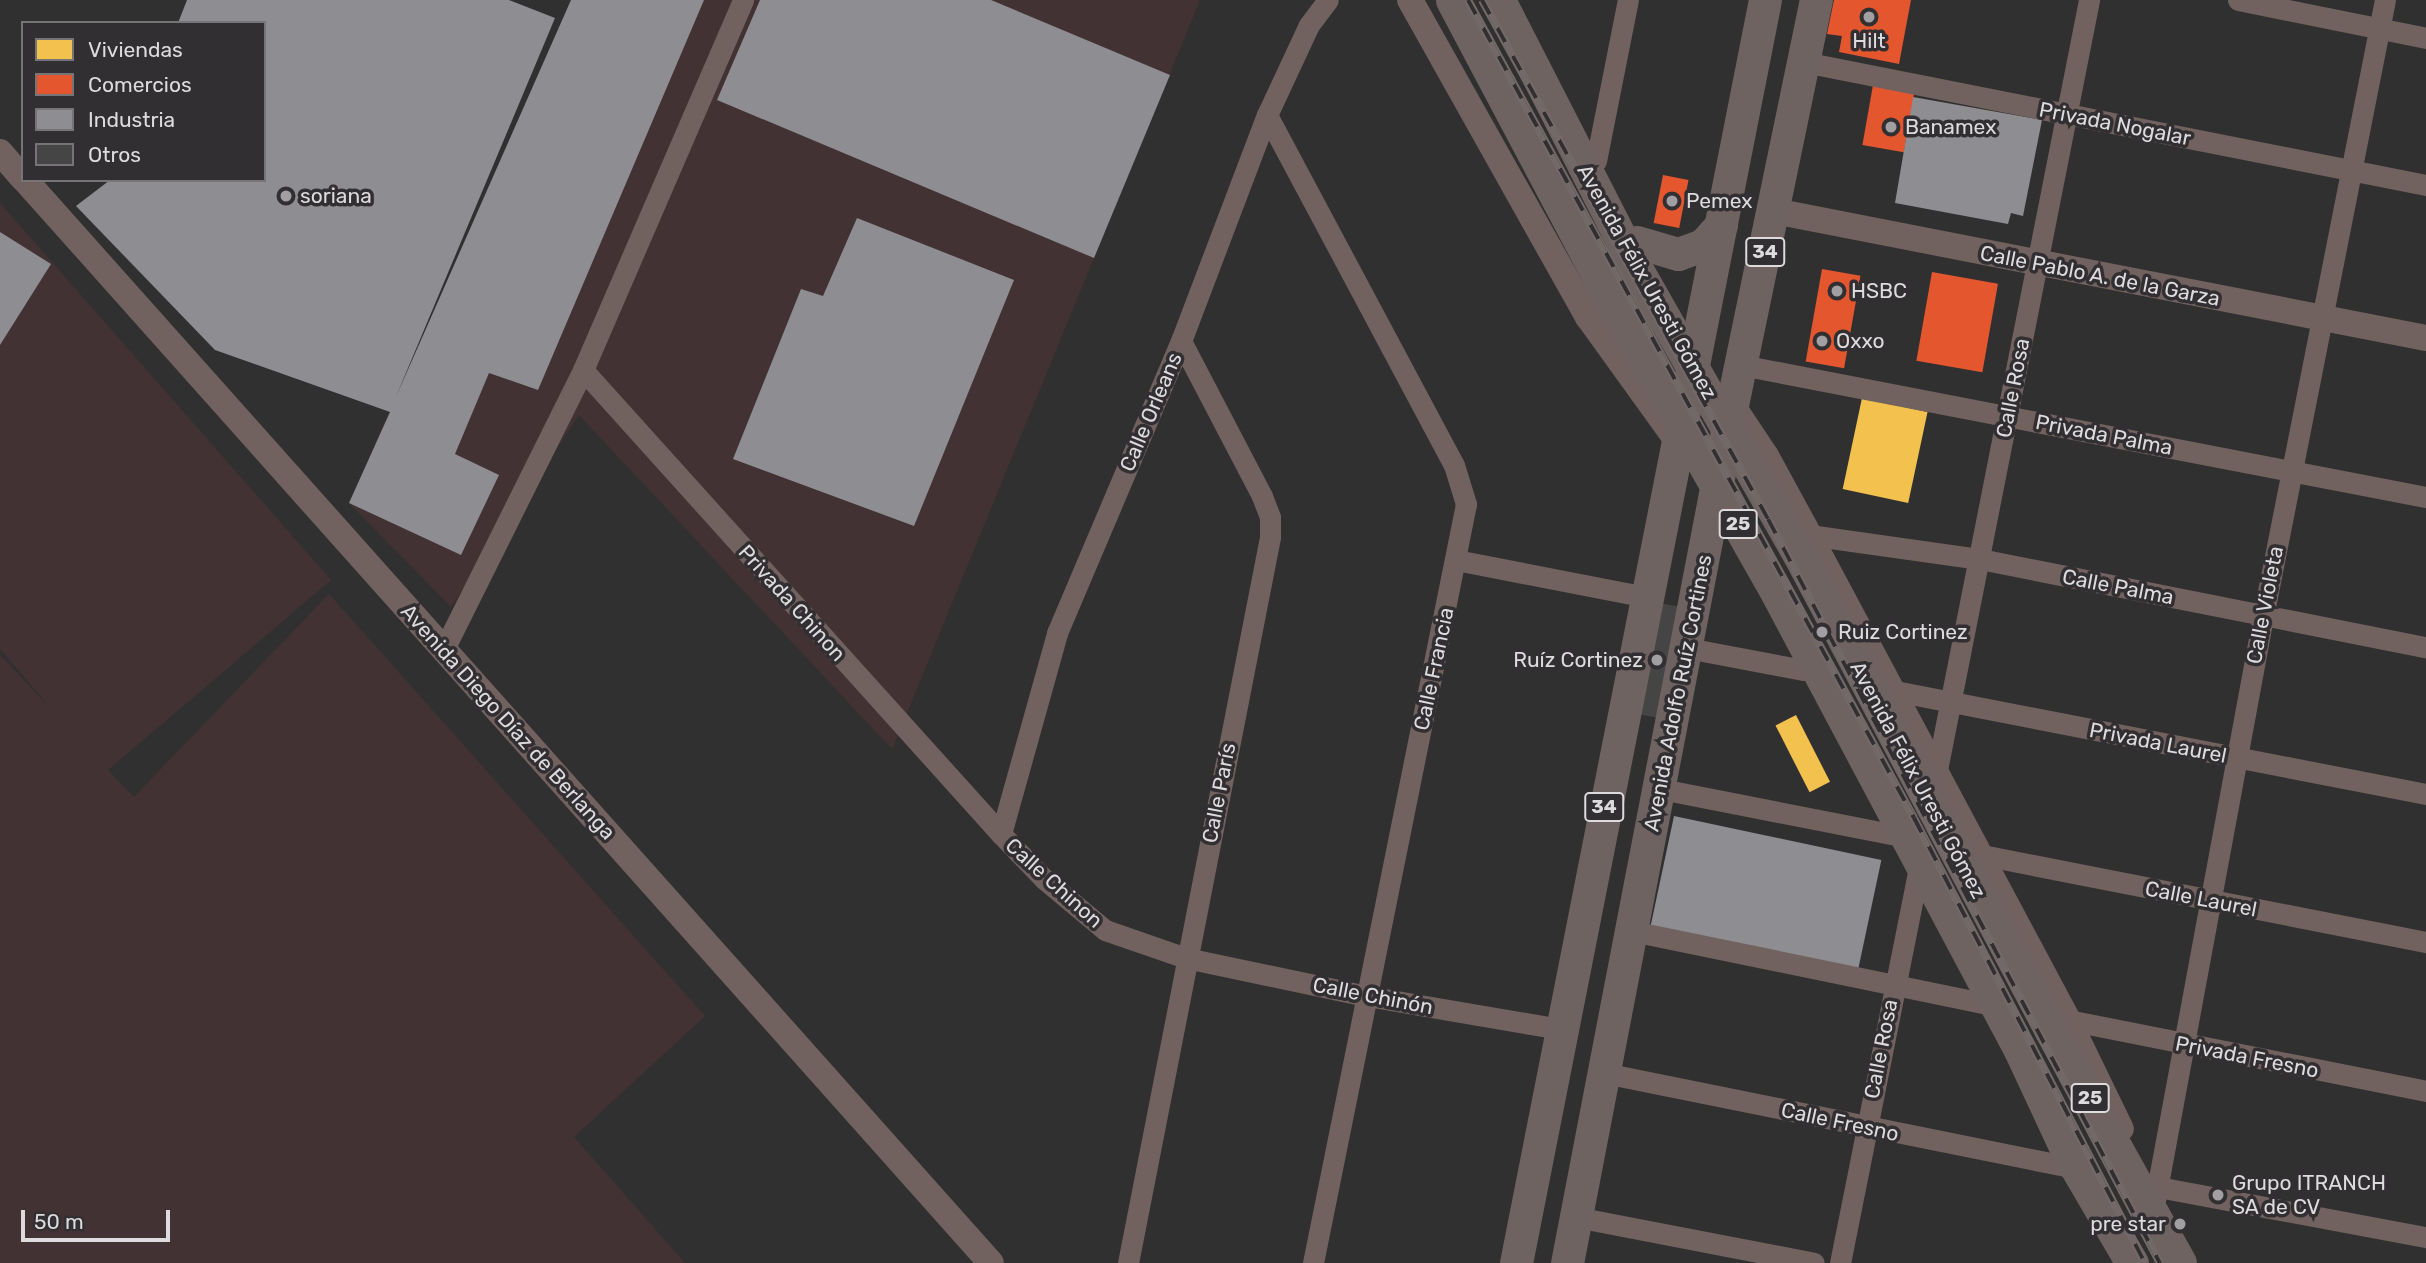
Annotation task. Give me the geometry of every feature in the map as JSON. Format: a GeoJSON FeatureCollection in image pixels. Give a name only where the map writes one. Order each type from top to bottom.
{"type":"FeatureCollection","features":[{"type":"Feature","properties":{"kind":"main road","name":"Avenida Félix Uresti Gómez"},"geometry":{"type":"LineString","coordinates":[[1451,0],[1611,300],[1772,584],[2020,1050],[2073,1163],[2132,1263]]}},
{"type":"Feature","properties":{"kind":"main road","name":"Avenida Félix Uresti Gómez"},"geometry":{"type":"LineString","coordinates":[[1499,0],[1640,275],[1805,566],[2059,1026],[2128,1165],[2156,1199],[2180,1263]]}},
{"type":"Feature","properties":{"kind":"main road","name":"34"},"geometry":{"type":"LineString","coordinates":[[1516,1263],[1646,597],[1699,353],[1765,0]]}},
{"type":"Feature","properties":{"kind":"main road","name":"Avenida Adolfo Ruíz Cortines"},"geometry":{"type":"LineString","coordinates":[[1567,1263],[1661,789],[1732,405],[1816,0]]}},
{"type":"Feature","properties":{"kind":"main road"},"geometry":{"type":"LineString","coordinates":[[1637,242],[1678,254],[1703,245],[1721,225]]}},
{"type":"Feature","properties":{"kind":"street"},"geometry":{"type":"LineString","coordinates":[[444,649],[583,370],[743,0]]}},
{"type":"Feature","properties":{"kind":"street","name":"Calle Orleans"},"geometry":{"type":"LineString","coordinates":[[1001,834],[1056,633],[1181,341],[1267,116],[1309,25],[1328,0]]}},
{"type":"Feature","properties":{"kind":"street"},"geometry":{"type":"LineString","coordinates":[[1410,0],[1588,317],[1679,444],[1714,503],[1984,1003],[2043,1129],[2073,1163]]}},
{"type":"Feature","properties":{"kind":"street"},"geometry":{"type":"LineString","coordinates":[[1514,0],[1661,286],[1809,535],[1977,853],[2059,1026]]}},
{"type":"Feature","properties":{"kind":"street"},"geometry":{"type":"LineString","coordinates":[[1596,161],[1628,0]]}},
{"type":"Feature","properties":{"kind":"street","name":"Calle Rosa"},"geometry":{"type":"LineString","coordinates":[[1936,775],[1953,702],[2089,0]]}},
{"type":"Feature","properties":{"kind":"street"},"geometry":{"type":"LineString","coordinates":[[2238,0],[2426,38]]}},
{"type":"Feature","properties":{"kind":"street","name":"Calle Violeta"},"geometry":{"type":"LineString","coordinates":[[2156,1199],[2182,1045],[2263,617],[2385,0]]}},
{"type":"Feature","properties":{"kind":"street","name":"Privada Nogalar"},"geometry":{"type":"LineString","coordinates":[[1804,62],[2426,185]]}},
{"type":"Feature","properties":{"kind":"street","name":"Calle Francia"},"geometry":{"type":"LineString","coordinates":[[1267,116],[1464,487],[1466,504],[1313,1263]]}},
{"type":"Feature","properties":{"kind":"street","name":"Avenida Diego Díaz de Berlanga"},"geometry":{"type":"LineString","coordinates":[[0,152],[21,176]]}},
{"type":"Feature","properties":{"kind":"street","name":"Avenida Diego Díaz de Berlanga"},"geometry":{"type":"LineString","coordinates":[[27,182],[991,1263]]}},
{"type":"Feature","properties":{"kind":"street","name":"Calle Pablo A. de la Garza"},"geometry":{"type":"LineString","coordinates":[[1774,211],[2426,338]]}},
{"type":"Feature","properties":{"kind":"street"},"geometry":{"type":"LineString","coordinates":[[1588,317],[1600,323],[1627,325],[1650,311],[1661,286]]}},
{"type":"Feature","properties":{"kind":"street","name":"Calle París"},"geometry":{"type":"LineString","coordinates":[[1128,1263],[1270,527],[1262,496],[1181,341]]}},
{"type":"Feature","properties":{"kind":"street","name":"Privada Palma"},"geometry":{"type":"LineString","coordinates":[[1741,365],[2426,497]]}},
{"type":"Feature","properties":{"kind":"street","name":"Privada Chinon"},"geometry":{"type":"LineString","coordinates":[[583,370],[1001,834]]}},
{"type":"Feature","properties":{"kind":"street"},"geometry":{"type":"LineString","coordinates":[[1738,550],[1741,533],[1754,522],[1809,535]]}},
{"type":"Feature","properties":{"kind":"street","name":"Calle Palma"},"geometry":{"type":"LineString","coordinates":[[1809,535],[1980,559],[2263,617],[2426,647]]}},
{"type":"Feature","properties":{"kind":"street"},"geometry":{"type":"LineString","coordinates":[[1456,560],[1646,597]]}},
{"type":"Feature","properties":{"kind":"street"},"geometry":{"type":"LineString","coordinates":[[1687,648],[1803,670]]}},
{"type":"Feature","properties":{"kind":"street","name":"Privada Laurel"},"geometry":{"type":"LineString","coordinates":[[1890,690],[2426,794]]}},
{"type":"Feature","properties":{"kind":"street"},"geometry":{"type":"LineString","coordinates":[[1661,789],[1895,835]]}},
{"type":"Feature","properties":{"kind":"street","name":"Calle Chinon"},"geometry":{"type":"LineString","coordinates":[[1001,834],[1044,879],[1105,930],[1186,958]]}},
{"type":"Feature","properties":{"kind":"street","name":"Calle Laurel"},"geometry":{"type":"LineString","coordinates":[[1977,853],[2211,902],[2426,942]]}},
{"type":"Feature","properties":{"kind":"street","name":"Calle Rosa"},"geometry":{"type":"LineString","coordinates":[[1840,1263],[1893,985],[1917,876]]}},
{"type":"Feature","properties":{"kind":"street"},"geometry":{"type":"LineString","coordinates":[[1632,931],[1984,1003]]}},
{"type":"Feature","properties":{"kind":"street","name":"Calle Chinón"},"geometry":{"type":"LineString","coordinates":[[1186,958],[1367,996],[1560,1029]]}},
{"type":"Feature","properties":{"kind":"street","name":"Privada Fresno"},"geometry":{"type":"LineString","coordinates":[[2059,1026],[2182,1045],[2426,1091]]}},
{"type":"Feature","properties":{"kind":"street","name":"Calle Fresno"},"geometry":{"type":"LineString","coordinates":[[1604,1073],[1866,1128],[2073,1163]]}},
{"type":"Feature","properties":{"kind":"street"},"geometry":{"type":"LineString","coordinates":[[2156,1199],[2426,1237]]}},
{"type":"Feature","properties":{"kind":"street"},"geometry":{"type":"LineString","coordinates":[[1576,1217],[1814,1263]]}},
{"type":"Feature","properties":{"kind":"shaded area"},"geometry":{"type":"Polygon","coordinates":[[[571,0],[1200,0],[892,749],[579,415],[451,607],[349,503],[571,0]]]}},
{"type":"Feature","properties":{"kind":"shaded area"},"geometry":{"type":"Polygon","coordinates":[[[0,203],[331,580],[108,770],[134,797],[329,594],[705,1016],[574,1137],[685,1263],[0,1263],[0,655],[55,713],[0,649],[0,203]]]}},
{"type":"Feature","properties":{"kind":"building: Viviendas"},"geometry":{"type":"Polygon","coordinates":[[[1862,398],[1928,412],[1908,503],[1843,489],[1862,398]]]}},
{"type":"Feature","properties":{"kind":"building: Viviendas"},"geometry":{"type":"Polygon","coordinates":[[[1796,715],[1830,782],[1810,792],[1776,725],[1796,715]]]}},
{"type":"Feature","properties":{"kind":"building: Comercios","name":"Hilt"},"geometry":{"type":"Polygon","coordinates":[[[1834,0],[1911,0],[1899,64],[1839,52],[1842,36],[1827,34],[1834,0]]]}},
{"type":"Feature","properties":{"kind":"building: Comercios"},"geometry":{"type":"Polygon","coordinates":[[[1873,85],[1914,92],[1904,152],[1862,145],[1873,85]]]}},
{"type":"Feature","properties":{"kind":"building: Comercios","name":"Pemex"},"geometry":{"type":"Polygon","coordinates":[[[1663,175],[1689,180],[1679,228],[1654,223],[1663,175]]]}},
{"type":"Feature","properties":{"kind":"building: Comercios"},"geometry":{"type":"Polygon","coordinates":[[[1822,269],[1860,276],[1844,368],[1806,362],[1822,269]]]}},
{"type":"Feature","properties":{"kind":"building: Comercios"},"geometry":{"type":"Polygon","coordinates":[[[1932,272],[1998,284],[1982,372],[1916,361],[1932,272]]]}},
{"type":"Feature","properties":{"kind":"building: Industria","name":"soriana"},"geometry":{"type":"Polygon","coordinates":[[[187,0],[509,0],[555,18],[395,399],[571,0],[704,0],[538,390],[489,373],[455,454],[499,475],[461,555],[349,503],[390,412],[215,350],[76,206],[107,182],[266,182],[266,21],[179,21],[187,0]]]}},
{"type":"Feature","properties":{"kind":"building: Industria"},"geometry":{"type":"Polygon","coordinates":[[[760,0],[991,0],[1170,75],[1094,258],[717,100],[760,0]]]}},
{"type":"Feature","properties":{"kind":"building: Industria"},"geometry":{"type":"Polygon","coordinates":[[[1913,97],[2042,120],[2023,216],[2011,213],[2008,224],[1895,203],[1913,97]]]}},
{"type":"Feature","properties":{"kind":"building: Industria"},"geometry":{"type":"Polygon","coordinates":[[[857,218],[1014,280],[914,526],[733,459],[801,289],[823,296],[857,218]]]}},
{"type":"Feature","properties":{"kind":"building: Industria"},"geometry":{"type":"Polygon","coordinates":[[[0,232],[51,264],[0,345],[0,232]]]}},
{"type":"Feature","properties":{"kind":"building: Industria"},"geometry":{"type":"Polygon","coordinates":[[[1674,816],[1881,860],[1858,970],[1651,926],[1674,816]]]}},
{"type":"Feature","properties":{"kind":"building: Otros","name":"Ruíz Cortinez"},"geometry":{"type":"Polygon","coordinates":[[[1653,602],[1681,607],[1661,718],[1633,713],[1653,602]]]}},
{"type":"Feature","properties":{"kind":"railway"},"geometry":{"type":"LineString","coordinates":[[1468,0],[1914,818],[2145,1263]]}},
{"type":"Feature","properties":{"kind":"railway"},"geometry":{"type":"LineString","coordinates":[[1482,0],[1768,519],[2160,1263]]}},
{"type":"Feature","properties":{"kind":"place","name":"Hilt"},"geometry":{"type":"Point","coordinates":[1869,17]}},
{"type":"Feature","properties":{"kind":"place","name":"Banamex"},"geometry":{"type":"Point","coordinates":[1891,127]}},
{"type":"Feature","properties":{"kind":"place","name":"soriana"},"geometry":{"type":"Point","coordinates":[286,196]}},
{"type":"Feature","properties":{"kind":"place","name":"Pemex"},"geometry":{"type":"Point","coordinates":[1672,201]}},
{"type":"Feature","properties":{"kind":"place","name":"HSBC"},"geometry":{"type":"Point","coordinates":[1837,291]}},
{"type":"Feature","properties":{"kind":"place","name":"Oxxo"},"geometry":{"type":"Point","coordinates":[1822,341]}},
{"type":"Feature","properties":{"kind":"place","name":"Ruiz Cortinez"},"geometry":{"type":"Point","coordinates":[1822,632]}},
{"type":"Feature","properties":{"kind":"place","name":"Ruíz Cortinez"},"geometry":{"type":"Point","coordinates":[1657,660]}},
{"type":"Feature","properties":{"kind":"place","name":"Grupo ITRANCH SA de CV"},"geometry":{"type":"Point","coordinates":[2218,1195]}},
{"type":"Feature","properties":{"kind":"place","name":"pre star"},"geometry":{"type":"Point","coordinates":[2180,1224]}}]}
